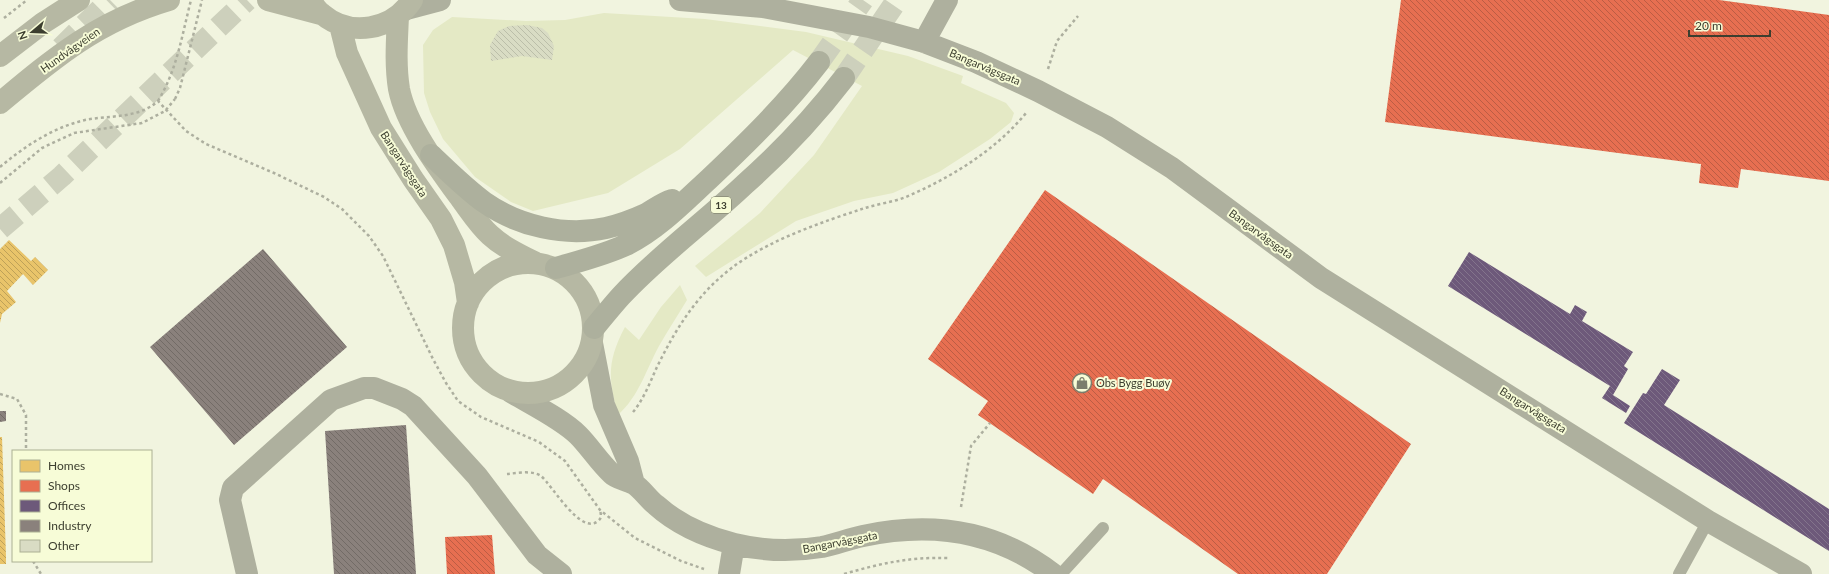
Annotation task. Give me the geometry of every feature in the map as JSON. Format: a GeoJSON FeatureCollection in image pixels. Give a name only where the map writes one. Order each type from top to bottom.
{"type":"FeatureCollection","features":[{"type":"Feature","properties":{"kind":"highway","name":"13"},"geometry":{"type":"LineString","coordinates":[[546,266],[602,255],[629,243],[652,229],[694,193],[758,133],[803,83],[819,62]]}},
{"type":"Feature","properties":{"kind":"highway","name":"13"},"geometry":{"type":"LineString","coordinates":[[593,335],[622,295],[651,267],[746,184],[782,149],[820,109],[844,78]]}},
{"type":"Feature","properties":{"kind":"highway","name":"13"},"geometry":{"type":"LineString","coordinates":[[432,155],[464,186],[485,203],[513,218],[535,226],[559,230],[582,231],[605,228],[645,214],[663,203],[694,193]]}},
{"type":"Feature","properties":{"kind":"main road"},"geometry":{"type":"LineString","coordinates":[[0,56],[43,23],[79,0]]}},
{"type":"Feature","properties":{"kind":"main road","name":"Hundvågveien"},"geometry":{"type":"LineString","coordinates":[[0,103],[56,57],[82,38],[129,14],[169,0]]}},
{"type":"Feature","properties":{"kind":"main road"},"geometry":{"type":"LineString","coordinates":[[268,0],[316,7],[340,25],[356,28],[373,27],[389,22],[406,8]]}},
{"type":"Feature","properties":{"kind":"main road"},"geometry":{"type":"LineString","coordinates":[[406,8],[396,49],[399,90],[415,130],[449,183],[490,235],[510,250],[546,266],[571,279],[584,294],[592,314],[593,335],[584,362],[571,378],[553,390],[532,394],[511,392],[491,383],[475,367],[465,347],[463,325],[468,303],[479,284],[497,271],[518,264],[546,266]]}},
{"type":"Feature","properties":{"kind":"main road","name":"Bangarvågsgata"},"geometry":{"type":"LineString","coordinates":[[340,25],[347,52],[381,128],[413,180],[441,220],[454,244],[463,276],[468,303]]}},
{"type":"Feature","properties":{"kind":"street"},"geometry":{"type":"LineString","coordinates":[[406,8],[440,0]]}},
{"type":"Feature","properties":{"kind":"street","name":"Bangarvågsgata"},"geometry":{"type":"LineString","coordinates":[[680,0],[724,3],[793,12],[869,27],[924,42],[976,62],[1038,91],[1107,127],[1172,168],[1321,278],[1708,521],[1801,574]]}},
{"type":"Feature","properties":{"kind":"street"},"geometry":{"type":"LineString","coordinates":[[924,42],[947,0]]}},
{"type":"Feature","properties":{"kind":"street"},"geometry":{"type":"LineString","coordinates":[[593,335],[604,405],[628,461],[634,484]]}},
{"type":"Feature","properties":{"kind":"street"},"geometry":{"type":"LineString","coordinates":[[247,574],[230,500],[232,488],[331,400],[364,388],[374,388],[402,399],[414,406],[477,476],[537,554],[561,574]]}},
{"type":"Feature","properties":{"kind":"street","name":"Bangarvågsgata"},"geometry":{"type":"LineString","coordinates":[[511,392],[577,434],[613,475],[634,484],[657,506],[683,524],[709,536],[734,544],[762,550],[790,551],[823,547],[864,536],[909,528],[957,530],[988,538],[1016,550],[1053,574]]}},
{"type":"Feature","properties":{"kind":"street"},"geometry":{"type":"LineString","coordinates":[[729,574],[734,544]]}},
{"type":"Feature","properties":{"kind":"lane"},"geometry":{"type":"LineString","coordinates":[[1678,574],[1708,521]]}},
{"type":"Feature","properties":{"kind":"lane"},"geometry":{"type":"LineString","coordinates":[[1062,574],[1103,528]]}},
{"type":"Feature","properties":{"kind":"path"},"geometry":{"type":"LineString","coordinates":[[0,22],[27,0]]}},
{"type":"Feature","properties":{"kind":"path"},"geometry":{"type":"LineString","coordinates":[[0,167],[17,153],[40,138],[62,127],[90,119],[132,115],[148,109],[158,101],[168,85],[175,66],[191,0]]}},
{"type":"Feature","properties":{"kind":"path"},"geometry":{"type":"LineString","coordinates":[[0,183],[42,148],[74,133],[142,123],[165,111],[175,99],[180,88],[202,0]]}},
{"type":"Feature","properties":{"kind":"path"},"geometry":{"type":"LineString","coordinates":[[1046,72],[1057,40],[1078,16]]}},
{"type":"Feature","properties":{"kind":"path"},"geometry":{"type":"LineString","coordinates":[[158,101],[165,111],[186,131],[206,144],[274,173],[324,198],[342,209],[369,236],[383,256],[436,365],[458,401],[481,417],[539,442],[564,461],[600,510],[635,538],[681,561],[707,570]]}},
{"type":"Feature","properties":{"kind":"path"},"geometry":{"type":"LineString","coordinates":[[633,413],[673,334],[687,313],[699,298],[732,267],[785,238],[851,213],[905,197],[952,173],[980,157],[1015,126],[1030,109]]}},
{"type":"Feature","properties":{"kind":"path"},"geometry":{"type":"LineString","coordinates":[[0,394],[17,399],[26,415],[26,450]]}},
{"type":"Feature","properties":{"kind":"path"},"geometry":{"type":"LineString","coordinates":[[960,511],[971,446],[990,423]]}},
{"type":"Feature","properties":{"kind":"path"},"geometry":{"type":"LineString","coordinates":[[477,476],[532,473],[541,476],[564,504],[579,519],[589,524],[596,523],[602,515],[600,510]]}},
{"type":"Feature","properties":{"kind":"path"},"geometry":{"type":"LineString","coordinates":[[34,562],[41,574]]}},
{"type":"Feature","properties":{"kind":"green space"},"geometry":{"type":"Polygon","coordinates":[[[604,13],[705,19],[806,32],[908,56],[963,76],[961,83],[1006,103],[1014,113],[1011,122],[990,139],[939,172],[893,193],[854,201],[796,221],[706,277],[695,266],[760,213],[814,155],[862,86],[793,50],[680,149],[608,193],[533,211],[511,202],[475,177],[443,139],[430,112],[424,93],[423,45],[433,30],[452,17],[526,21],[565,20],[604,13]]]}},
{"type":"Feature","properties":{"kind":"green space"},"geometry":{"type":"Polygon","coordinates":[[[680,285],[687,300],[659,346],[637,391],[618,415],[612,391],[611,370],[612,360],[619,339],[625,327],[639,340],[661,307],[680,285]]]}},
{"type":"Feature","properties":{"kind":"building: Homes"},"geometry":{"type":"Polygon","coordinates":[[[9,240],[31,261],[35,257],[48,270],[33,285],[23,274],[7,291],[16,302],[2,314],[0,323],[0,249],[9,240]]]}},
{"type":"Feature","properties":{"kind":"building: Homes"},"geometry":{"type":"Polygon","coordinates":[[[0,437],[2,437],[6,564],[0,564],[0,437]]]}},
{"type":"Feature","properties":{"kind":"building: Shops"},"geometry":{"type":"Polygon","coordinates":[[[1401,0],[1719,0],[1829,15],[1829,181],[1741,169],[1738,188],[1699,183],[1701,164],[1385,122],[1401,0]]]}},
{"type":"Feature","properties":{"kind":"building: Shops"},"geometry":{"type":"Polygon","coordinates":[[[1045,190],[1411,444],[1327,574],[1238,574],[1103,479],[1093,494],[978,415],[988,401],[928,359],[1045,190]]]}},
{"type":"Feature","properties":{"kind":"building: Shops"},"geometry":{"type":"Polygon","coordinates":[[[492,535],[495,574],[447,574],[445,537],[492,535]]]}},
{"type":"Feature","properties":{"kind":"building: Offices"},"geometry":{"type":"Polygon","coordinates":[[[1469,252],[1570,314],[1575,305],[1587,312],[1582,321],[1633,352],[1624,366],[1628,369],[1613,395],[1630,406],[1626,413],[1602,398],[1610,386],[1448,286],[1469,252]]]}},
{"type":"Feature","properties":{"kind":"building: Offices"},"geometry":{"type":"Polygon","coordinates":[[[1662,369],[1680,380],[1664,405],[1829,509],[1829,551],[1624,423],[1643,393],[1646,394],[1662,369]]]}},
{"type":"Feature","properties":{"kind":"building: Industry"},"geometry":{"type":"Polygon","coordinates":[[[263,249],[347,347],[234,445],[150,347],[263,249]]]}},
{"type":"Feature","properties":{"kind":"building: Industry"},"geometry":{"type":"Polygon","coordinates":[[[0,411],[6,411],[6,421],[0,422],[0,411]]]}},
{"type":"Feature","properties":{"kind":"building: Industry"},"geometry":{"type":"Polygon","coordinates":[[[406,425],[416,574],[334,574],[325,431],[406,425]]]}},
{"type":"Feature","properties":{"kind":"building: Other"},"geometry":{"type":"Polygon","coordinates":[[[527,25],[542,28],[548,33],[554,46],[552,60],[522,56],[491,61],[490,45],[498,31],[509,26],[527,25]]]}},
{"type":"Feature","properties":{"kind":"tunnel"},"geometry":{"type":"LineString","coordinates":[[61,48],[110,0]]}},
{"type":"Feature","properties":{"kind":"tunnel"},"geometry":{"type":"LineString","coordinates":[[0,229],[62,176],[247,0]]}},
{"type":"Feature","properties":{"kind":"tunnel"},"geometry":{"type":"LineString","coordinates":[[819,62],[863,0]]}},
{"type":"Feature","properties":{"kind":"tunnel"},"geometry":{"type":"LineString","coordinates":[[844,78],[897,0]]}},
{"type":"Feature","properties":{"kind":"place","name":"Obs Bygg Buøy"},"geometry":{"type":"Point","coordinates":[1082,383]}}]}
